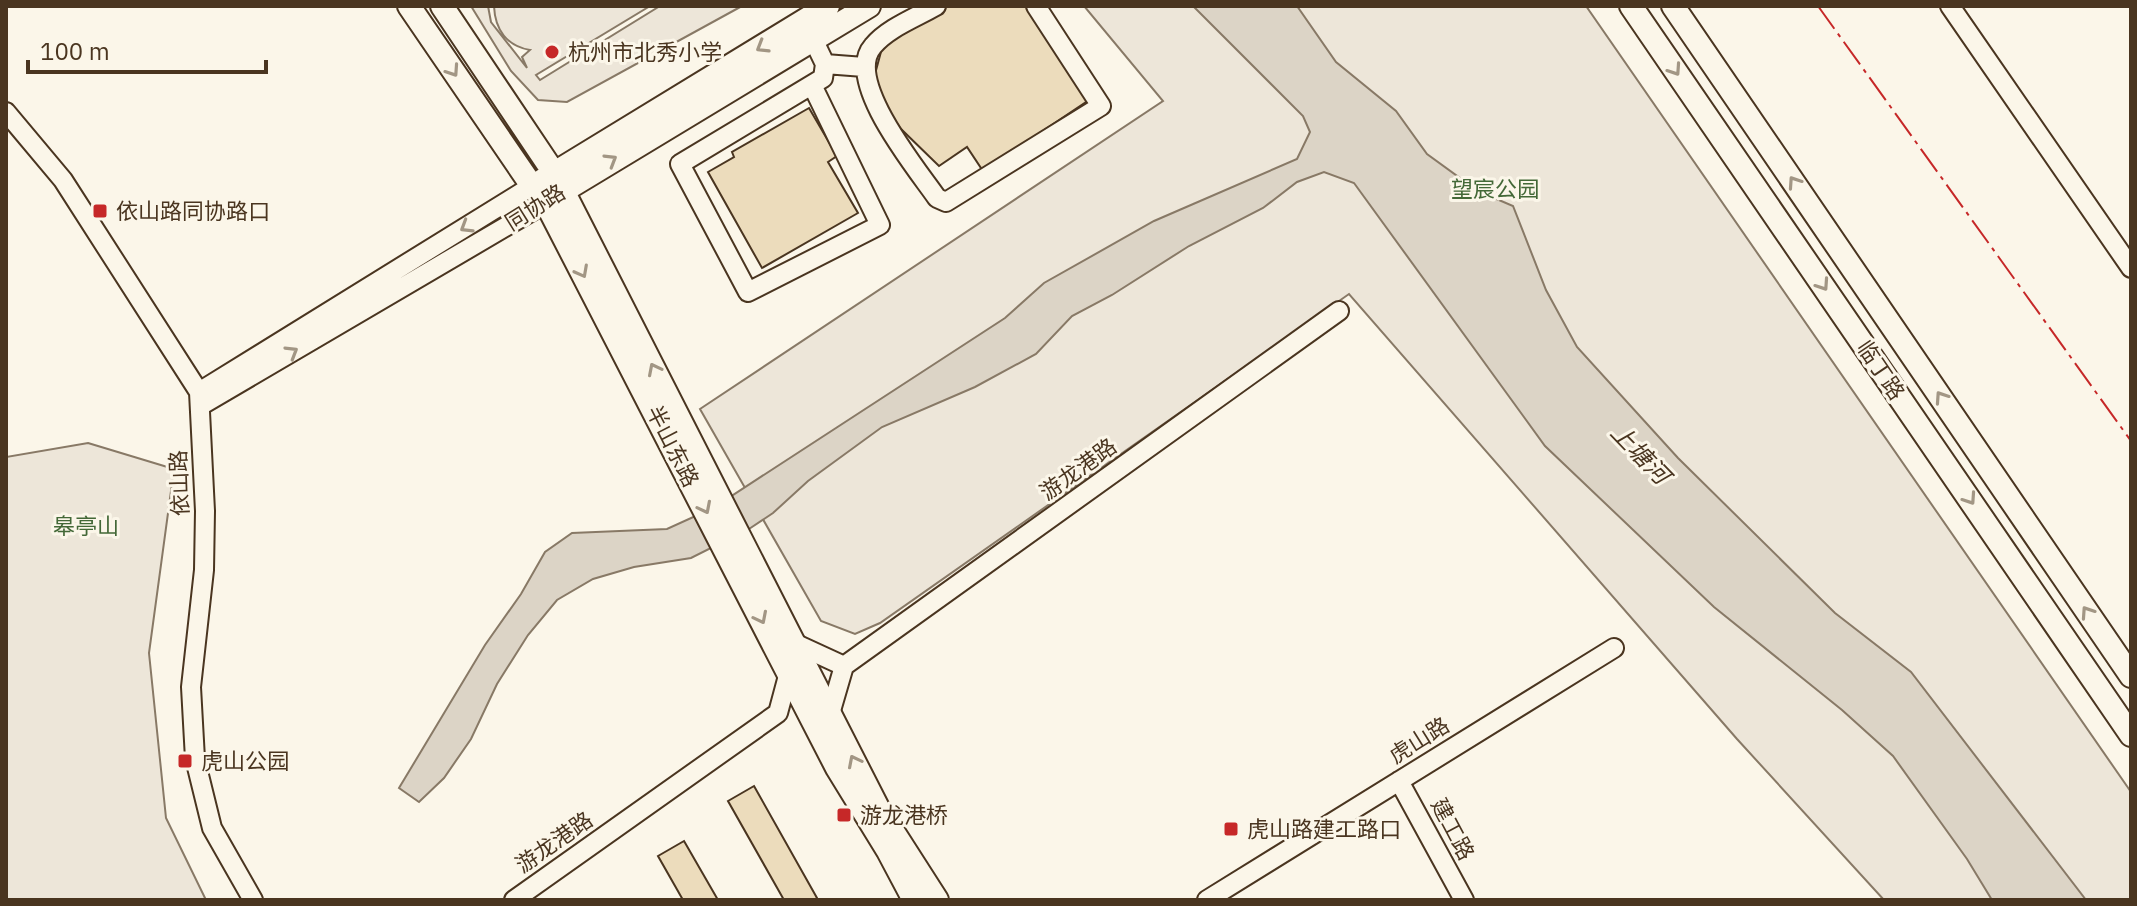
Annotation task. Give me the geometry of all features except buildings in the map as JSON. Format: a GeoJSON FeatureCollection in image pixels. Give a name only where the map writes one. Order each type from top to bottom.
{"type":"FeatureCollection","features":[{"type":"Feature","properties":{"kind":"main road","name":"半山东路"},"geometry":{"type":"LineString","coordinates":[[409,6],[549,188]]}},
{"type":"Feature","properties":{"kind":"main road","name":"半山东路"},"geometry":{"type":"LineString","coordinates":[[442,6],[549,188],[733,544],[789,672],[937,900]]}},
{"type":"Feature","properties":{"kind":"main road","name":"同协路"},"geometry":{"type":"LineString","coordinates":[[549,188],[828,6]]}},
{"type":"Feature","properties":{"kind":"main road","name":"同协路"},"geometry":{"type":"LineString","coordinates":[[549,188],[869,6]]}},
{"type":"Feature","properties":{"kind":"main road","name":"临丁路"},"geometry":{"type":"LineString","coordinates":[[1631,6],[2131,735]]}},
{"type":"Feature","properties":{"kind":"main road","name":"临丁路"},"geometry":{"type":"LineString","coordinates":[[1673,6],[2131,676]]}},
{"type":"Feature","properties":{"kind":"main road","name":"半山东路"},"geometry":{"type":"LineString","coordinates":[[733,544],[794,643],[843,778],[914,900]]}},
{"type":"Feature","properties":{"kind":"street"},"geometry":{"type":"LineString","coordinates":[[936,6],[885,35],[870,48],[864,67],[869,89],[886,124],[937,198],[946,202],[1101,106],[1036,6]]}},
{"type":"Feature","properties":{"kind":"street"},"geometry":{"type":"LineString","coordinates":[[1950,6],[2131,268]]}},
{"type":"Feature","properties":{"kind":"street"},"geometry":{"type":"LineString","coordinates":[[812,85],[880,225],[748,292],[680,164],[823,78],[825,64],[813,39]]}},
{"type":"Feature","properties":{"kind":"street"},"geometry":{"type":"LineString","coordinates":[[825,64],[864,67]]}},
{"type":"Feature","properties":{"kind":"street","name":"依山路"},"geometry":{"type":"LineString","coordinates":[[6,112],[63,180],[200,399],[205,511],[204,570],[191,687],[195,759],[212,828],[253,900]]}},
{"type":"Feature","properties":{"kind":"street","name":"同协路"},"geometry":{"type":"LineString","coordinates":[[200,399],[549,188]]}},
{"type":"Feature","properties":{"kind":"street","name":"游龙港路"},"geometry":{"type":"LineString","coordinates":[[844,666],[1339,311]]}},
{"type":"Feature","properties":{"kind":"street"},"geometry":{"type":"LineString","coordinates":[[789,672],[778,713],[823,720],[844,666],[794,643]]}},
{"type":"Feature","properties":{"kind":"street","name":"虎山路"},"geometry":{"type":"LineString","coordinates":[[1207,900],[1614,648]]}},
{"type":"Feature","properties":{"kind":"street","name":"游龙港路"},"geometry":{"type":"LineString","coordinates":[[514,900],[778,713]]}},
{"type":"Feature","properties":{"kind":"street","name":"建工路"},"geometry":{"type":"LineString","coordinates":[[1399,781],[1464,900]]}},
{"type":"Feature","properties":{"kind":"green space","name":"杭州市北秀小学"},"geometry":{"type":"Polygon","coordinates":[[[471,6],[488,6],[491,22],[527,68],[522,57],[530,50],[515,45],[504,36],[494,6],[650,6],[536,75],[540,80],[660,6],[742,6],[567,102],[538,100],[511,71],[471,6]]]}},
{"type":"Feature","properties":{"kind":"green space","name":"望宸公园"},"geometry":{"type":"Polygon","coordinates":[[[1084,6],[1586,6],[2131,792],[2131,900],[1884,900],[1737,739],[1349,294],[880,623],[855,634],[821,621],[700,409],[1163,101],[1084,6]]]}},
{"type":"Feature","properties":{"kind":"green space","name":"皋亭山"},"geometry":{"type":"Polygon","coordinates":[[[88,443],[174,469],[149,653],[166,818],[206,900],[6,900],[6,457],[88,443]]]}},
{"type":"Feature","properties":{"kind":"water","name":"上塘河"},"geometry":{"type":"Polygon","coordinates":[[[1193,6],[1297,6],[1336,62],[1396,111],[1427,154],[1478,191],[1513,206],[1546,290],[1577,347],[1678,458],[1835,613],[1911,672],[2086,900],[1992,900],[1967,859],[1893,756],[1842,710],[1714,607],[1545,446],[1354,183],[1324,172],[1297,182],[1263,208],[1189,246],[1112,295],[1072,316],[1036,354],[975,387],[882,427],[749,529],[691,558],[634,567],[593,579],[557,600],[528,635],[497,684],[471,739],[444,778],[419,802],[399,788],[545,552],[572,533],[667,529],[713,508],[1005,318],[1044,283],[1154,221],[1297,159],[1310,132],[1303,116],[1193,6]]]}},
{"type":"Feature","properties":{"kind":"power"},"geometry":{"type":"LineString","coordinates":[[1818,6],[2131,441]]}},
{"type":"Feature","properties":{"kind":"place","name":"杭州市北秀小学"},"geometry":{"type":"Point","coordinates":[552,52]}},
{"type":"Feature","properties":{"kind":"place","name":"依山路同协路口"},"geometry":{"type":"Point","coordinates":[100,211]}},
{"type":"Feature","properties":{"kind":"place","name":"虎山公园"},"geometry":{"type":"Point","coordinates":[185,761]}},
{"type":"Feature","properties":{"kind":"place","name":"游龙港桥"},"geometry":{"type":"Point","coordinates":[844,815]}},
{"type":"Feature","properties":{"kind":"place","name":"虎山路建工路口"},"geometry":{"type":"Point","coordinates":[1231,829]}}]}
